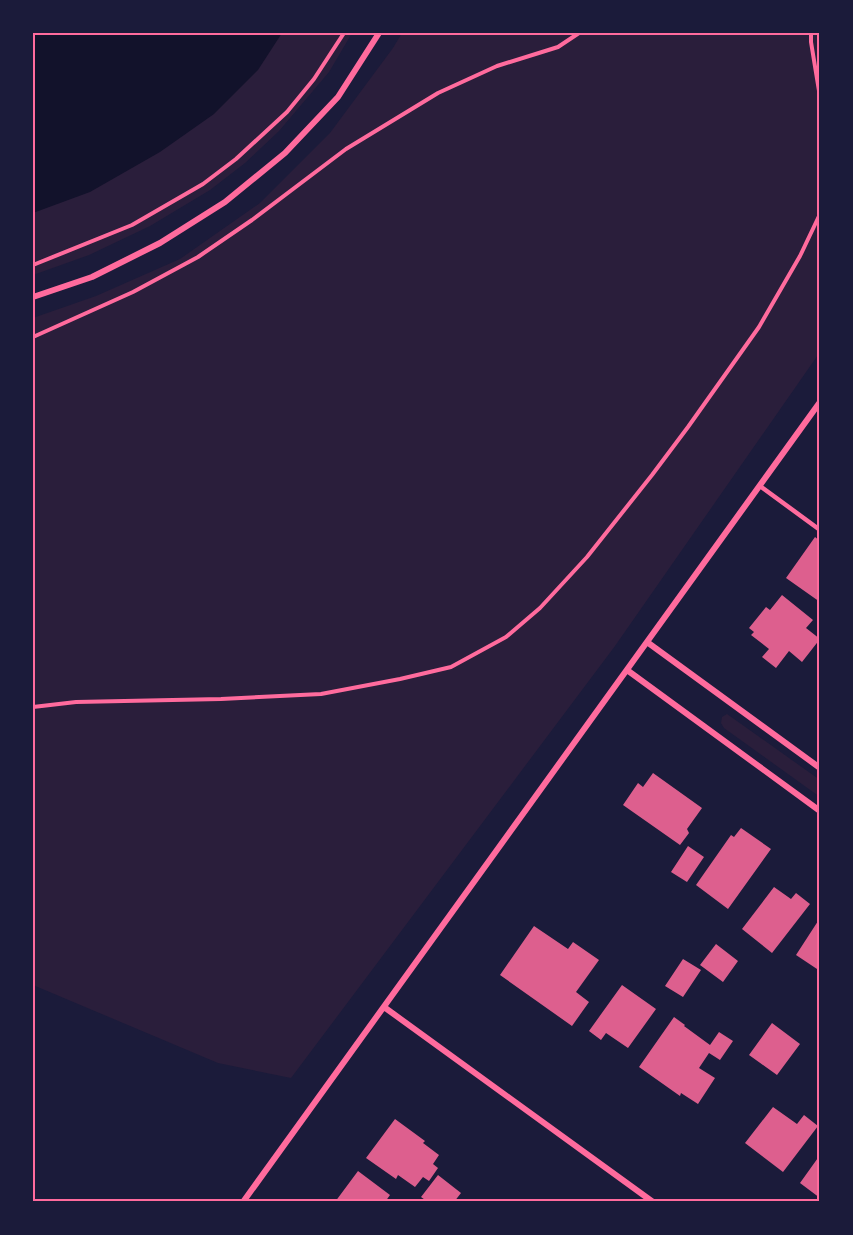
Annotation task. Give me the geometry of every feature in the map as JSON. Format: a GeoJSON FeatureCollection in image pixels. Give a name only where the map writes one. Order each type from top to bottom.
{"type":"FeatureCollection","features":[{"type":"Feature","properties":{"kind":"street"},"geometry":{"type":"LineString","coordinates":[[33,297],[92,277],[160,243],[225,202],[285,153],[338,97],[379,33]]}},
{"type":"Feature","properties":{"kind":"street"},"geometry":{"type":"LineString","coordinates":[[243,1202],[820,402]]}},
{"type":"Feature","properties":{"kind":"street"},"geometry":{"type":"LineString","coordinates":[[647,642],[820,768]]}},
{"type":"Feature","properties":{"kind":"street"},"geometry":{"type":"LineString","coordinates":[[627,670],[820,811]]}},
{"type":"Feature","properties":{"kind":"street"},"geometry":{"type":"LineString","coordinates":[[384,1007],[653,1202]]}},
{"type":"Feature","properties":{"kind":"lane"},"geometry":{"type":"LineString","coordinates":[[760,486],[820,530]]}},
{"type":"Feature","properties":{"kind":"path"},"geometry":{"type":"LineString","coordinates":[[33,265],[132,225],[211,178],[236,159],[286,112],[314,79],[344,33]]}},
{"type":"Feature","properties":{"kind":"path"},"geometry":{"type":"LineString","coordinates":[[33,337],[133,292],[198,257],[252,220],[345,149],[438,93],[496,66],[558,47],[579,33]]}},
{"type":"Feature","properties":{"kind":"path"},"geometry":{"type":"LineString","coordinates":[[811,33],[820,97]]}},
{"type":"Feature","properties":{"kind":"path"},"geometry":{"type":"LineString","coordinates":[[33,707],[76,702],[321,694],[451,667],[506,637],[540,608],[586,557],[682,435],[759,327],[800,256],[820,214]]}},
{"type":"Feature","properties":{"kind":"shaded area"},"geometry":{"type":"Polygon","coordinates":[[[33,33],[352,33],[329,72],[279,131],[245,163],[210,190],[150,226],[89,255],[33,275],[33,33]]]}},
{"type":"Feature","properties":{"kind":"shaded area"},"geometry":{"type":"Polygon","coordinates":[[[33,33],[282,33],[258,70],[214,114],[160,152],[90,192],[33,213],[33,33]]]}},
{"type":"Feature","properties":{"kind":"shaded area"},"geometry":{"type":"Polygon","coordinates":[[[402,33],[820,33],[820,352],[615,646],[291,1078],[218,1063],[33,985],[33,318],[96,296],[180,259],[260,203],[330,133],[402,33]]]}},
{"type":"Feature","properties":{"kind":"shaded area"},"geometry":{"type":"Polygon","coordinates":[[[727,714],[820,780],[820,797],[724,728],[721,723],[722,717],[727,714]]]}},
{"type":"Feature","properties":{"kind":"building"},"geometry":{"type":"Polygon","coordinates":[[[815,537],[820,541],[820,602],[786,578],[815,537]]]}},
{"type":"Feature","properties":{"kind":"building"},"geometry":{"type":"Polygon","coordinates":[[[782,595],[813,620],[806,628],[820,639],[802,662],[789,651],[776,668],[762,657],[769,649],[751,635],[754,632],[749,628],[766,607],[770,610],[782,595]]]}},
{"type":"Feature","properties":{"kind":"building"},"geometry":{"type":"Polygon","coordinates":[[[653,773],[702,808],[687,829],[689,833],[680,845],[623,805],[638,783],[643,787],[653,773]]]}},
{"type":"Feature","properties":{"kind":"building"},"geometry":{"type":"Polygon","coordinates":[[[741,828],[771,849],[728,909],[696,885],[731,835],[734,837],[741,828]]]}},
{"type":"Feature","properties":{"kind":"building"},"geometry":{"type":"Polygon","coordinates":[[[688,846],[704,857],[687,882],[671,872],[688,846]]]}},
{"type":"Feature","properties":{"kind":"building"},"geometry":{"type":"Polygon","coordinates":[[[774,887],[791,899],[796,893],[810,904],[772,953],[742,929],[774,887]]]}},
{"type":"Feature","properties":{"kind":"building"},"geometry":{"type":"Polygon","coordinates":[[[820,918],[820,971],[796,955],[820,918]]]}},
{"type":"Feature","properties":{"kind":"building"},"geometry":{"type":"Polygon","coordinates":[[[534,926],[568,949],[573,942],[599,960],[576,992],[589,1002],[572,1026],[500,975],[534,926]]]}},
{"type":"Feature","properties":{"kind":"building"},"geometry":{"type":"Polygon","coordinates":[[[716,944],[738,961],[723,982],[700,965],[716,944]]]}},
{"type":"Feature","properties":{"kind":"building"},"geometry":{"type":"Polygon","coordinates":[[[683,959],[701,970],[683,997],[665,986],[683,959]]]}},
{"type":"Feature","properties":{"kind":"building"},"geometry":{"type":"Polygon","coordinates":[[[622,985],[656,1009],[628,1048],[606,1033],[601,1040],[589,1031],[622,985]]]}},
{"type":"Feature","properties":{"kind":"building"},"geometry":{"type":"Polygon","coordinates":[[[674,1017],[710,1045],[719,1032],[733,1041],[720,1060],[709,1053],[699,1068],[715,1078],[698,1104],[681,1093],[680,1096],[639,1067],[674,1017]]]}},
{"type":"Feature","properties":{"kind":"building"},"geometry":{"type":"Polygon","coordinates":[[[772,1023],[800,1044],[777,1075],[749,1055],[772,1023]]]}},
{"type":"Feature","properties":{"kind":"building"},"geometry":{"type":"Polygon","coordinates":[[[773,1107],[797,1124],[804,1115],[818,1126],[783,1172],[745,1143],[773,1107]]]}},
{"type":"Feature","properties":{"kind":"building"},"geometry":{"type":"Polygon","coordinates":[[[395,1119],[425,1141],[423,1143],[439,1155],[433,1164],[438,1168],[429,1181],[423,1177],[415,1187],[398,1175],[396,1179],[366,1158],[395,1119]]]}},
{"type":"Feature","properties":{"kind":"building"},"geometry":{"type":"Polygon","coordinates":[[[820,1155],[820,1198],[800,1183],[820,1155]]]}},
{"type":"Feature","properties":{"kind":"building"},"geometry":{"type":"Polygon","coordinates":[[[358,1171],[390,1195],[385,1202],[335,1202],[358,1171]]]}},
{"type":"Feature","properties":{"kind":"building"},"geometry":{"type":"Polygon","coordinates":[[[438,1175],[461,1193],[454,1202],[428,1202],[421,1197],[438,1175]]]}}]}
